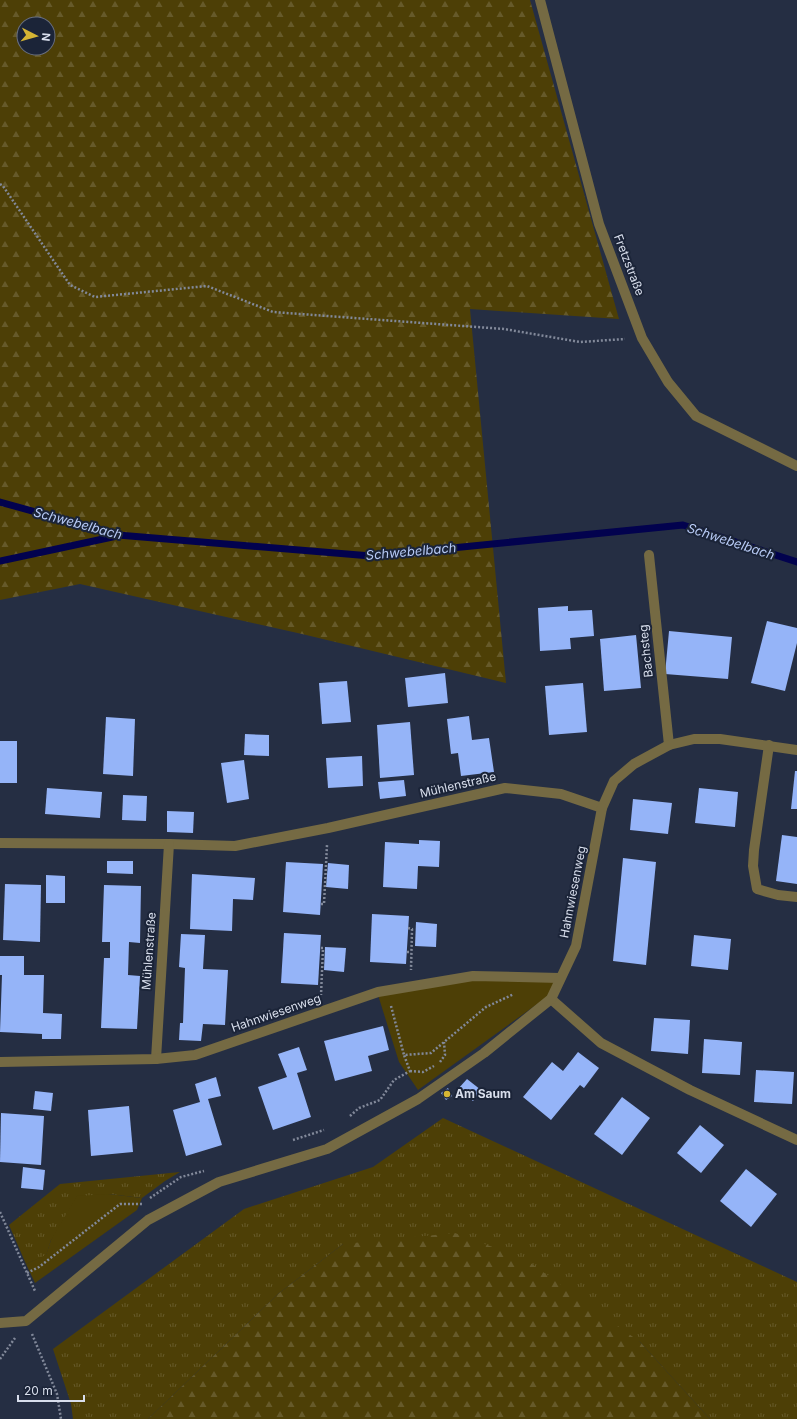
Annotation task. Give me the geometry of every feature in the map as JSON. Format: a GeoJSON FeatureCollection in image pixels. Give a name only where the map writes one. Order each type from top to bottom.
{"type":"FeatureCollection","features":[{"type":"Feature","properties":{"kind":"street","name":"Fretzstraße"},"geometry":{"type":"LineString","coordinates":[[540,0],[599,224],[642,338],[668,382],[696,416],[797,466]]}},
{"type":"Feature","properties":{"kind":"street","name":"Bachsteg"},"geometry":{"type":"LineString","coordinates":[[649,555],[669,745]]}},
{"type":"Feature","properties":{"kind":"street"},"geometry":{"type":"LineString","coordinates":[[602,808],[614,781],[634,764],[669,745],[694,739],[720,739],[797,750]]}},
{"type":"Feature","properties":{"kind":"street"},"geometry":{"type":"LineString","coordinates":[[770,745],[754,850],[753,866],[757,889],[778,895],[797,897]]}},
{"type":"Feature","properties":{"kind":"street","name":"Mühlenstraße"},"geometry":{"type":"LineString","coordinates":[[0,843],[235,846],[328,828],[505,788],[561,794],[602,808]]}},
{"type":"Feature","properties":{"kind":"street","name":"Hahnwiesenweg"},"geometry":{"type":"LineString","coordinates":[[551,999],[576,946],[602,808]]}},
{"type":"Feature","properties":{"kind":"street","name":"Mühlenstraße"},"geometry":{"type":"LineString","coordinates":[[156,1059],[169,844]]}},
{"type":"Feature","properties":{"kind":"street","name":"Hahnwiesenweg"},"geometry":{"type":"LineString","coordinates":[[0,1062],[156,1059],[195,1055],[319,1011],[387,990],[473,976],[560,978]]}},
{"type":"Feature","properties":{"kind":"street"},"geometry":{"type":"LineString","coordinates":[[0,1323],[26,1321],[42,1306],[148,1220],[219,1182],[327,1149],[418,1099],[484,1053],[551,999],[601,1043],[690,1090],[797,1140]]}},
{"type":"Feature","properties":{"kind":"path"},"geometry":{"type":"LineString","coordinates":[[0,184],[3,186],[70,285],[95,298],[207,286],[273,312],[504,329],[580,342],[642,338]]}},
{"type":"Feature","properties":{"kind":"path"},"geometry":{"type":"LineString","coordinates":[[321,904],[324,904],[324,878],[328,828]]}},
{"type":"Feature","properties":{"kind":"path"},"geometry":{"type":"LineString","coordinates":[[408,928],[412,929],[410,986]]}},
{"type":"Feature","properties":{"kind":"path"},"geometry":{"type":"LineString","coordinates":[[319,1011],[323,948],[320,948]]}},
{"type":"Feature","properties":{"kind":"path"},"geometry":{"type":"LineString","coordinates":[[407,952],[412,952]]}},
{"type":"Feature","properties":{"kind":"path"},"geometry":{"type":"LineString","coordinates":[[404,1055],[431,1053],[486,1006],[514,994],[537,977]]}},
{"type":"Feature","properties":{"kind":"path"},"geometry":{"type":"LineString","coordinates":[[387,990],[404,1055],[410,1071]]}},
{"type":"Feature","properties":{"kind":"path"},"geometry":{"type":"LineString","coordinates":[[348,1117],[359,1108],[380,1100],[394,1080],[410,1071],[423,1072],[441,1061],[445,1055],[444,1042]]}},
{"type":"Feature","properties":{"kind":"path"},"geometry":{"type":"LineString","coordinates":[[291,1141],[326,1129]]}},
{"type":"Feature","properties":{"kind":"path"},"geometry":{"type":"LineString","coordinates":[[150,1199],[181,1177],[205,1171]]}},
{"type":"Feature","properties":{"kind":"path"},"geometry":{"type":"LineString","coordinates":[[27,1273],[39,1266],[120,1204],[144,1204]]}},
{"type":"Feature","properties":{"kind":"path"},"geometry":{"type":"LineString","coordinates":[[0,1212],[42,1306]]}},
{"type":"Feature","properties":{"kind":"path"},"geometry":{"type":"LineString","coordinates":[[26,1321],[57,1394],[61,1419]]}},
{"type":"Feature","properties":{"kind":"green space"},"geometry":{"type":"Polygon","coordinates":[[[0,0],[530,0],[619,319],[470,309],[506,683],[302,634],[80,584],[0,600],[0,0]]]}},
{"type":"Feature","properties":{"kind":"green space"},"geometry":{"type":"Polygon","coordinates":[[[475,978],[555,981],[547,997],[418,1090],[399,1062],[378,995],[475,978]]]}},
{"type":"Feature","properties":{"kind":"green space"},"geometry":{"type":"Polygon","coordinates":[[[443,1118],[797,1282],[797,1419],[710,1419],[640,1342],[343,1244],[278,1294],[148,1419],[73,1419],[71,1404],[53,1349],[244,1209],[373,1167],[443,1118]]]}},
{"type":"Feature","properties":{"kind":"green space"},"geometry":{"type":"Polygon","coordinates":[[[180,1172],[142,1198],[109,1194],[51,1240],[46,1256],[26,1264],[9,1225],[60,1184],[180,1172]]]}},
{"type":"Feature","properties":{"kind":"green space"},"geometry":{"type":"Polygon","coordinates":[[[109,1194],[142,1198],[137,1210],[35,1283],[26,1264],[46,1255],[51,1240],[77,1196],[109,1194]]]}},
{"type":"Feature","properties":{"kind":"green space"},"geometry":{"type":"Polygon","coordinates":[[[455,1233],[525,1259],[640,1342],[710,1419],[148,1419],[278,1294],[343,1244],[455,1233]]]}},
{"type":"Feature","properties":{"kind":"building"},"geometry":{"type":"Polygon","coordinates":[[[568,606],[568,611],[592,610],[594,636],[570,638],[571,649],[540,651],[538,608],[568,606]]]}},
{"type":"Feature","properties":{"kind":"building"},"geometry":{"type":"Polygon","coordinates":[[[767,621],[797,628],[797,643],[785,691],[751,683],[767,621]]]}},
{"type":"Feature","properties":{"kind":"building"},"geometry":{"type":"Polygon","coordinates":[[[669,631],[732,637],[728,679],[665,674],[669,631]]]}},
{"type":"Feature","properties":{"kind":"building"},"geometry":{"type":"Polygon","coordinates":[[[636,635],[641,688],[604,691],[600,639],[636,635]]]}},
{"type":"Feature","properties":{"kind":"building"},"geometry":{"type":"Polygon","coordinates":[[[445,673],[448,703],[408,707],[405,678],[445,673]]]}},
{"type":"Feature","properties":{"kind":"building"},"geometry":{"type":"Polygon","coordinates":[[[347,681],[351,722],[322,724],[319,683],[347,681]]]}},
{"type":"Feature","properties":{"kind":"building"},"geometry":{"type":"Polygon","coordinates":[[[583,683],[587,732],[549,735],[545,686],[583,683]]]}},
{"type":"Feature","properties":{"kind":"building"},"geometry":{"type":"Polygon","coordinates":[[[469,716],[472,740],[489,738],[494,772],[461,776],[458,753],[451,754],[447,719],[469,716]]]}},
{"type":"Feature","properties":{"kind":"building"},"geometry":{"type":"Polygon","coordinates":[[[106,717],[135,719],[133,776],[103,774],[106,717]]]}},
{"type":"Feature","properties":{"kind":"building"},"geometry":{"type":"Polygon","coordinates":[[[410,722],[414,775],[380,778],[377,725],[410,722]]]}},
{"type":"Feature","properties":{"kind":"building"},"geometry":{"type":"Polygon","coordinates":[[[245,734],[269,735],[269,756],[244,755],[245,734]]]}},
{"type":"Feature","properties":{"kind":"building"},"geometry":{"type":"Polygon","coordinates":[[[0,741],[17,741],[17,783],[0,783],[0,741]]]}},
{"type":"Feature","properties":{"kind":"building"},"geometry":{"type":"Polygon","coordinates":[[[362,756],[363,786],[328,788],[326,758],[362,756]]]}},
{"type":"Feature","properties":{"kind":"building"},"geometry":{"type":"Polygon","coordinates":[[[244,760],[249,799],[227,803],[221,763],[244,760]]]}},
{"type":"Feature","properties":{"kind":"building"},"geometry":{"type":"Polygon","coordinates":[[[795,771],[797,771],[797,809],[791,809],[795,771]]]}},
{"type":"Feature","properties":{"kind":"building"},"geometry":{"type":"Polygon","coordinates":[[[404,780],[406,796],[380,799],[378,782],[404,780]]]}},
{"type":"Feature","properties":{"kind":"building"},"geometry":{"type":"Polygon","coordinates":[[[47,788],[102,792],[100,818],[45,814],[47,788]]]}},
{"type":"Feature","properties":{"kind":"building"},"geometry":{"type":"Polygon","coordinates":[[[699,788],[738,792],[735,827],[695,823],[699,788]]]}},
{"type":"Feature","properties":{"kind":"building"},"geometry":{"type":"Polygon","coordinates":[[[123,795],[147,796],[146,821],[122,820],[123,795]]]}},
{"type":"Feature","properties":{"kind":"building"},"geometry":{"type":"Polygon","coordinates":[[[633,799],[672,803],[668,834],[630,830],[633,799]]]}},
{"type":"Feature","properties":{"kind":"building"},"geometry":{"type":"Polygon","coordinates":[[[167,811],[194,812],[193,833],[167,832],[167,811]]]}},
{"type":"Feature","properties":{"kind":"building"},"geometry":{"type":"Polygon","coordinates":[[[782,835],[797,837],[797,884],[776,881],[782,835]]]}},
{"type":"Feature","properties":{"kind":"building"},"geometry":{"type":"Polygon","coordinates":[[[419,840],[440,841],[439,867],[418,866],[417,889],[383,887],[385,842],[419,844],[419,840]]]}},
{"type":"Feature","properties":{"kind":"building"},"geometry":{"type":"Polygon","coordinates":[[[623,858],[656,862],[646,965],[613,961],[623,858]]]}},
{"type":"Feature","properties":{"kind":"building"},"geometry":{"type":"Polygon","coordinates":[[[107,861],[133,861],[133,874],[107,873],[107,861]]]}},
{"type":"Feature","properties":{"kind":"building"},"geometry":{"type":"Polygon","coordinates":[[[286,862],[323,864],[320,915],[283,912],[286,862]]]}},
{"type":"Feature","properties":{"kind":"building"},"geometry":{"type":"Polygon","coordinates":[[[328,863],[349,865],[348,889],[326,887],[328,863]]]}},
{"type":"Feature","properties":{"kind":"building"},"geometry":{"type":"Polygon","coordinates":[[[192,874],[255,878],[253,900],[233,899],[232,931],[190,929],[192,874]]]}},
{"type":"Feature","properties":{"kind":"building"},"geometry":{"type":"Polygon","coordinates":[[[46,875],[65,876],[65,903],[46,903],[46,875]]]}},
{"type":"Feature","properties":{"kind":"building"},"geometry":{"type":"Polygon","coordinates":[[[5,884],[41,885],[40,942],[3,940],[5,884]]]}},
{"type":"Feature","properties":{"kind":"building"},"geometry":{"type":"Polygon","coordinates":[[[104,885],[141,886],[140,943],[129,942],[128,975],[140,976],[137,1029],[101,1028],[104,958],[110,958],[110,942],[102,942],[104,885]]]}},
{"type":"Feature","properties":{"kind":"building"},"geometry":{"type":"Polygon","coordinates":[[[372,914],[409,916],[406,964],[370,962],[372,914]]]}},
{"type":"Feature","properties":{"kind":"building"},"geometry":{"type":"Polygon","coordinates":[[[416,922],[437,924],[436,947],[415,946],[416,922]]]}},
{"type":"Feature","properties":{"kind":"building"},"geometry":{"type":"Polygon","coordinates":[[[284,933],[321,935],[318,985],[281,983],[284,933]]]}},
{"type":"Feature","properties":{"kind":"building"},"geometry":{"type":"Polygon","coordinates":[[[181,934],[205,935],[203,969],[228,970],[225,1025],[203,1024],[201,1041],[179,1040],[180,1023],[183,1023],[185,968],[179,967],[181,934]]]}},
{"type":"Feature","properties":{"kind":"building"},"geometry":{"type":"Polygon","coordinates":[[[694,935],[731,939],[728,970],[691,966],[694,935]]]}},
{"type":"Feature","properties":{"kind":"building"},"geometry":{"type":"Polygon","coordinates":[[[325,947],[346,948],[344,972],[324,970],[325,947]]]}},
{"type":"Feature","properties":{"kind":"building"},"geometry":{"type":"Polygon","coordinates":[[[0,956],[24,956],[24,975],[44,975],[43,1013],[62,1014],[61,1039],[42,1039],[42,1034],[0,1032],[2,975],[0,975],[0,956]]]}},
{"type":"Feature","properties":{"kind":"building"},"geometry":{"type":"Polygon","coordinates":[[[654,1018],[690,1020],[688,1054],[651,1051],[654,1018]]]}},
{"type":"Feature","properties":{"kind":"building"},"geometry":{"type":"Polygon","coordinates":[[[383,1026],[389,1050],[368,1056],[372,1071],[335,1081],[324,1041],[383,1026]]]}},
{"type":"Feature","properties":{"kind":"building"},"geometry":{"type":"Polygon","coordinates":[[[704,1039],[742,1042],[740,1075],[702,1073],[704,1039]]]}},
{"type":"Feature","properties":{"kind":"building"},"geometry":{"type":"Polygon","coordinates":[[[299,1047],[307,1070],[297,1073],[311,1117],[273,1130],[258,1087],[287,1077],[278,1054],[299,1047]]]}},
{"type":"Feature","properties":{"kind":"building"},"geometry":{"type":"Polygon","coordinates":[[[578,1052],[599,1068],[584,1088],[580,1085],[551,1120],[523,1097],[552,1062],[563,1071],[578,1052]]]}},
{"type":"Feature","properties":{"kind":"building"},"geometry":{"type":"Polygon","coordinates":[[[756,1070],[794,1072],[792,1104],[754,1102],[756,1070]]]}},
{"type":"Feature","properties":{"kind":"building"},"geometry":{"type":"Polygon","coordinates":[[[216,1077],[221,1096],[208,1099],[222,1145],[186,1156],[173,1110],[200,1102],[195,1084],[216,1077]]]}},
{"type":"Feature","properties":{"kind":"building"},"geometry":{"type":"Polygon","coordinates":[[[467,1079],[481,1090],[473,1101],[458,1089],[467,1079]]]}},
{"type":"Feature","properties":{"kind":"building","name":"Am Saum"},"geometry":{"type":"Polygon","coordinates":[[[448,1088],[452,1096],[446,1100],[441,1093],[448,1088]]]}},
{"type":"Feature","properties":{"kind":"building"},"geometry":{"type":"Polygon","coordinates":[[[35,1091],[53,1093],[51,1111],[33,1109],[35,1091]]]}},
{"type":"Feature","properties":{"kind":"building"},"geometry":{"type":"Polygon","coordinates":[[[622,1097],[650,1118],[622,1155],[594,1134],[622,1097]]]}},
{"type":"Feature","properties":{"kind":"building"},"geometry":{"type":"Polygon","coordinates":[[[129,1106],[133,1152],[91,1156],[88,1110],[129,1106]]]}},
{"type":"Feature","properties":{"kind":"building"},"geometry":{"type":"Polygon","coordinates":[[[1,1113],[44,1116],[41,1165],[0,1162],[1,1113]]]}},
{"type":"Feature","properties":{"kind":"building"},"geometry":{"type":"Polygon","coordinates":[[[700,1125],[724,1145],[701,1173],[677,1153],[700,1125]]]}},
{"type":"Feature","properties":{"kind":"building"},"geometry":{"type":"Polygon","coordinates":[[[23,1167],[45,1170],[43,1190],[21,1188],[23,1167]]]}},
{"type":"Feature","properties":{"kind":"building"},"geometry":{"type":"Polygon","coordinates":[[[746,1169],[777,1194],[751,1227],[720,1201],[746,1169]]]}},
{"type":"Feature","properties":{"kind":"waterway","name":"Schwebelbach"},"geometry":{"type":"LineString","coordinates":[[0,502],[118,535],[371,556],[683,525],[797,562]]}},
{"type":"Feature","properties":{"kind":"waterway"},"geometry":{"type":"LineString","coordinates":[[0,561],[117,536]]}},
{"type":"Feature","properties":{"kind":"place","name":"Am Saum"},"geometry":{"type":"Point","coordinates":[447,1094]}}]}
